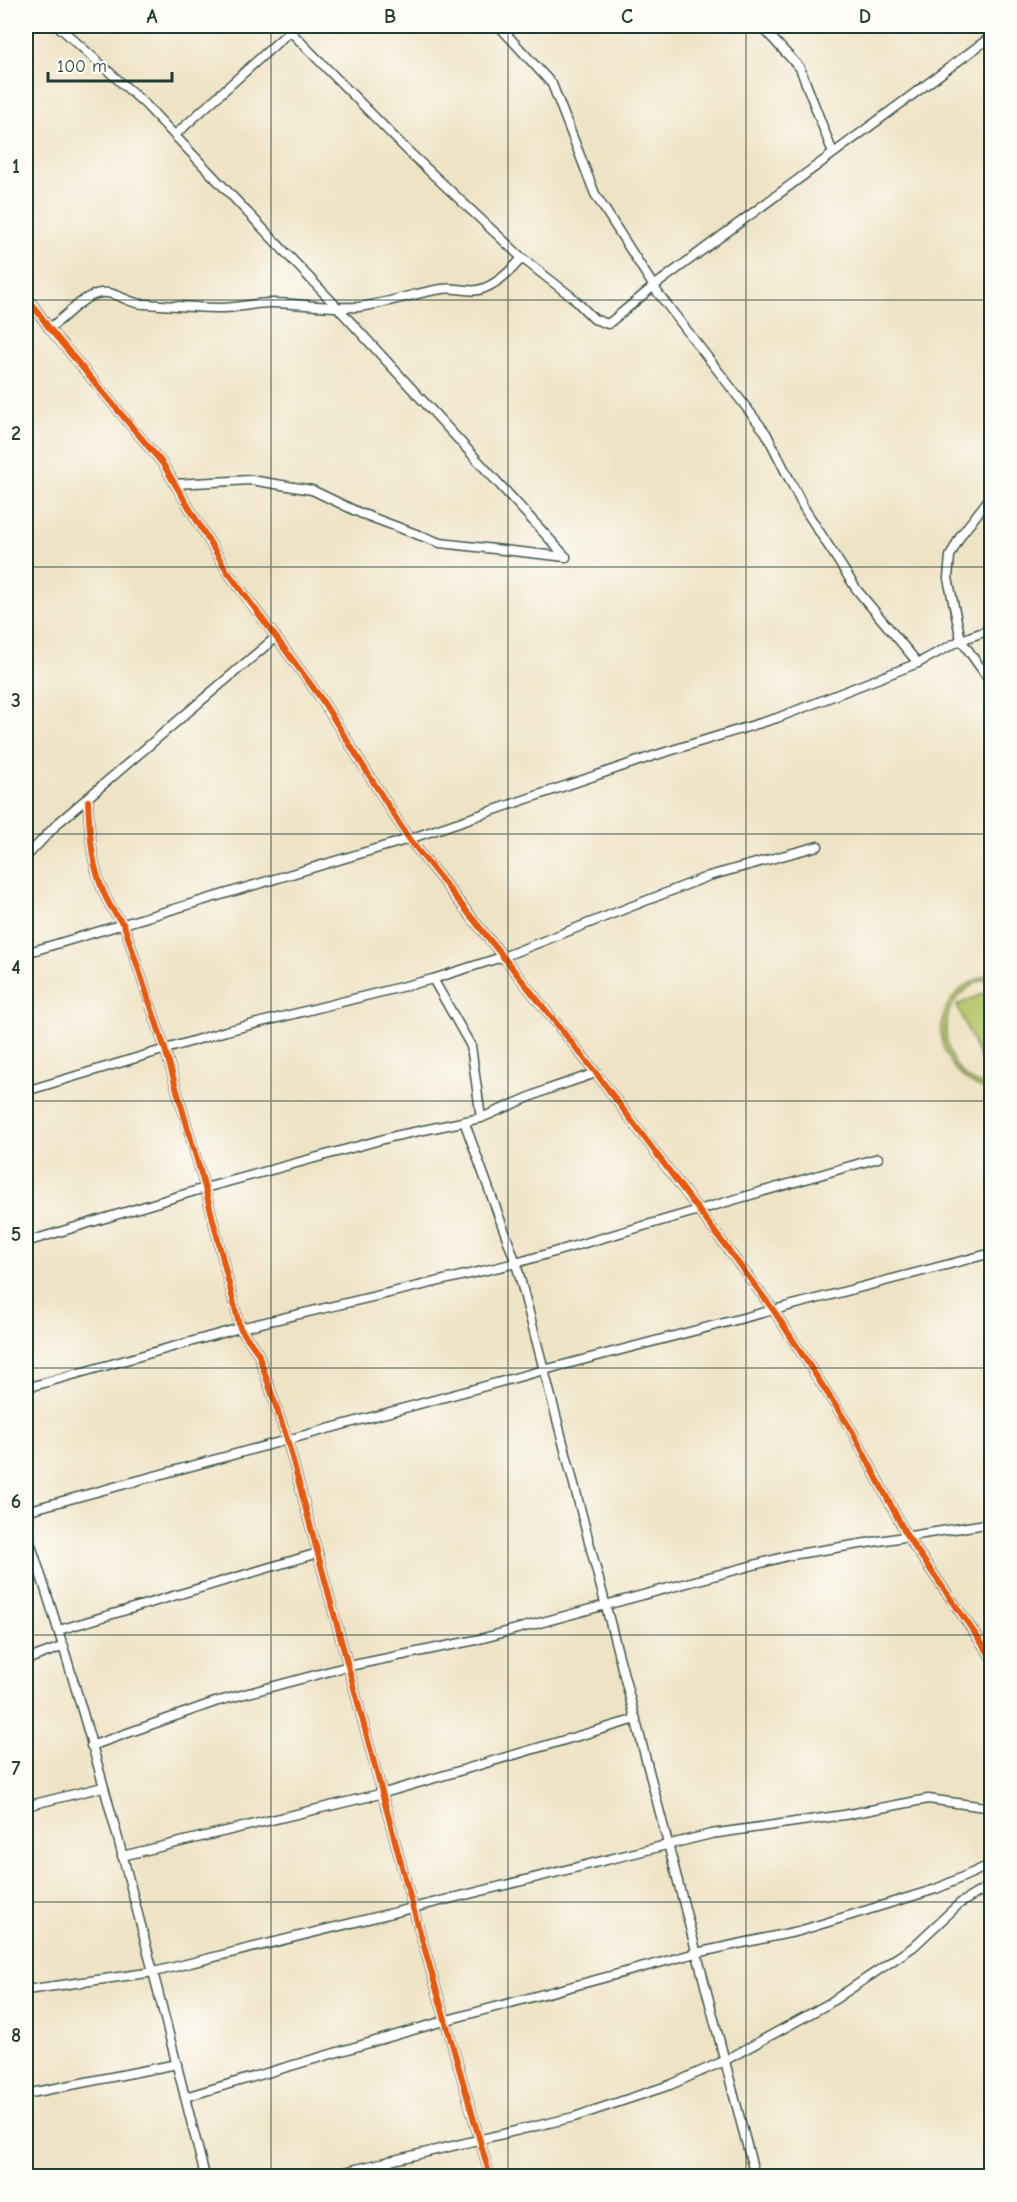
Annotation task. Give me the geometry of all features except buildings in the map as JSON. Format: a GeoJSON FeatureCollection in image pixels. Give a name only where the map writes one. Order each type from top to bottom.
{"type":"FeatureCollection","features":[{"type":"Feature","properties":{"kind":"street"},"geometry":{"type":"LineString","coordinates":[[58,26],[145,104],[175,135],[338,308],[566,557],[440,543],[360,513],[312,490],[251,480],[175,483]]}},
{"type":"Feature","properties":{"kind":"street"},"geometry":{"type":"LineString","coordinates":[[499,26],[552,84],[595,194],[654,286],[766,433],[804,508],[857,590],[918,663]]}},
{"type":"Feature","properties":{"kind":"street"},"geometry":{"type":"LineString","coordinates":[[761,26],[800,68],[833,153]]}},
{"type":"Feature","properties":{"kind":"street"},"geometry":{"type":"LineString","coordinates":[[175,135],[288,28],[417,159],[522,258],[603,324],[611,321],[654,286],[992,36]]}},
{"type":"Feature","properties":{"kind":"street"},"geometry":{"type":"LineString","coordinates":[[49,328],[63,320],[90,295],[102,293],[112,293],[127,302],[145,305],[157,303],[223,308],[271,303],[338,308],[384,303],[458,287],[479,290],[511,271],[522,258]]}},
{"type":"Feature","properties":{"kind":"street"},"geometry":{"type":"LineString","coordinates":[[26,295],[49,328],[163,464],[227,571],[320,697],[409,839],[597,1073],[774,1311],[852,1431],[907,1536],[992,1658]]}},
{"type":"Feature","properties":{"kind":"street"},"geometry":{"type":"LineString","coordinates":[[992,495],[961,535],[950,556],[948,578],[961,640],[992,684]]}},
{"type":"Feature","properties":{"kind":"street"},"geometry":{"type":"LineString","coordinates":[[26,953],[409,839],[653,756],[777,718],[918,663],[961,640],[992,629]]}},
{"type":"Feature","properties":{"kind":"street"},"geometry":{"type":"LineString","coordinates":[[26,857],[58,823],[88,801],[276,637]]}},
{"type":"Feature","properties":{"kind":"street"},"geometry":{"type":"LineString","coordinates":[[88,801],[93,862],[110,909],[124,925],[165,1049],[205,1188],[240,1328],[258,1353],[287,1439],[384,1793],[413,1908],[490,2176]]}},
{"type":"Feature","properties":{"kind":"street"},"geometry":{"type":"LineString","coordinates":[[26,1091],[226,1031],[433,978],[505,956],[709,876],[818,846]]}},
{"type":"Feature","properties":{"kind":"street"},"geometry":{"type":"LineString","coordinates":[[433,978],[471,1046],[481,1118]]}},
{"type":"Feature","properties":{"kind":"street"},"geometry":{"type":"LineString","coordinates":[[26,1242],[205,1188],[395,1136],[481,1118],[546,1090],[597,1073]]}},
{"type":"Feature","properties":{"kind":"street"},"geometry":{"type":"LineString","coordinates":[[464,1121],[516,1263],[755,2176]]}},
{"type":"Feature","properties":{"kind":"street"},"geometry":{"type":"LineString","coordinates":[[26,1388],[240,1328],[516,1263],[697,1208],[878,1158]]}},
{"type":"Feature","properties":{"kind":"street"},"geometry":{"type":"LineString","coordinates":[[26,1511],[544,1370],[992,1253]]}},
{"type":"Feature","properties":{"kind":"street"},"geometry":{"type":"LineString","coordinates":[[91,1746],[215,1702],[349,1666],[476,1640],[791,1554],[992,1523]]}},
{"type":"Feature","properties":{"kind":"street"},"geometry":{"type":"LineString","coordinates":[[26,1530],[59,1630],[103,1787],[154,1972],[205,2176]]}},
{"type":"Feature","properties":{"kind":"street"},"geometry":{"type":"LineString","coordinates":[[59,1630],[318,1553]]}},
{"type":"Feature","properties":{"kind":"street"},"geometry":{"type":"LineString","coordinates":[[26,1660],[64,1647]]}},
{"type":"Feature","properties":{"kind":"street"},"geometry":{"type":"LineString","coordinates":[[122,1856],[384,1793],[636,1719]]}},
{"type":"Feature","properties":{"kind":"street"},"geometry":{"type":"LineString","coordinates":[[26,1806],[103,1787]]}},
{"type":"Feature","properties":{"kind":"street"},"geometry":{"type":"LineString","coordinates":[[26,1990],[154,1972],[668,1843],[928,1799],[992,1808]]}},
{"type":"Feature","properties":{"kind":"street"},"geometry":{"type":"LineString","coordinates":[[185,2097],[447,2020],[696,1953],[799,1931],[936,1889],[992,1864]]}},
{"type":"Feature","properties":{"kind":"street"},"geometry":{"type":"LineString","coordinates":[[327,2176],[574,2117],[670,2085],[724,2061],[859,1984],[914,1947],[959,1904],[992,1884]]}},
{"type":"Feature","properties":{"kind":"street"},"geometry":{"type":"LineString","coordinates":[[26,2094],[177,2064]]}},
{"type":"Feature","properties":{"kind":"green space"},"geometry":{"type":"Polygon","coordinates":[[[991,973],[991,976],[968,988],[955,1001],[947,1019],[946,1032],[952,1058],[959,1069],[967,1078],[991,1085],[991,1091],[975,1086],[962,1077],[952,1065],[945,1051],[941,1035],[942,1020],[948,1005],[959,991],[974,980],[991,973]]]}},
{"type":"Feature","properties":{"kind":"green space"},"geometry":{"type":"Polygon","coordinates":[[[991,990],[992,1079],[989,1080],[957,1005],[991,990]]]}},
{"type":"Feature","properties":{"kind":"cycle path"},"geometry":{"type":"LineString","coordinates":[[26,295],[49,328],[163,464],[227,571],[320,697],[409,839],[596,1073],[774,1311],[852,1431],[907,1536],[992,1658]]}},
{"type":"Feature","properties":{"kind":"cycle path"},"geometry":{"type":"LineString","coordinates":[[88,801],[95,866],[106,897],[124,925],[165,1049],[205,1188],[240,1328],[258,1353],[287,1439],[413,1908],[490,2176]]}}]}
